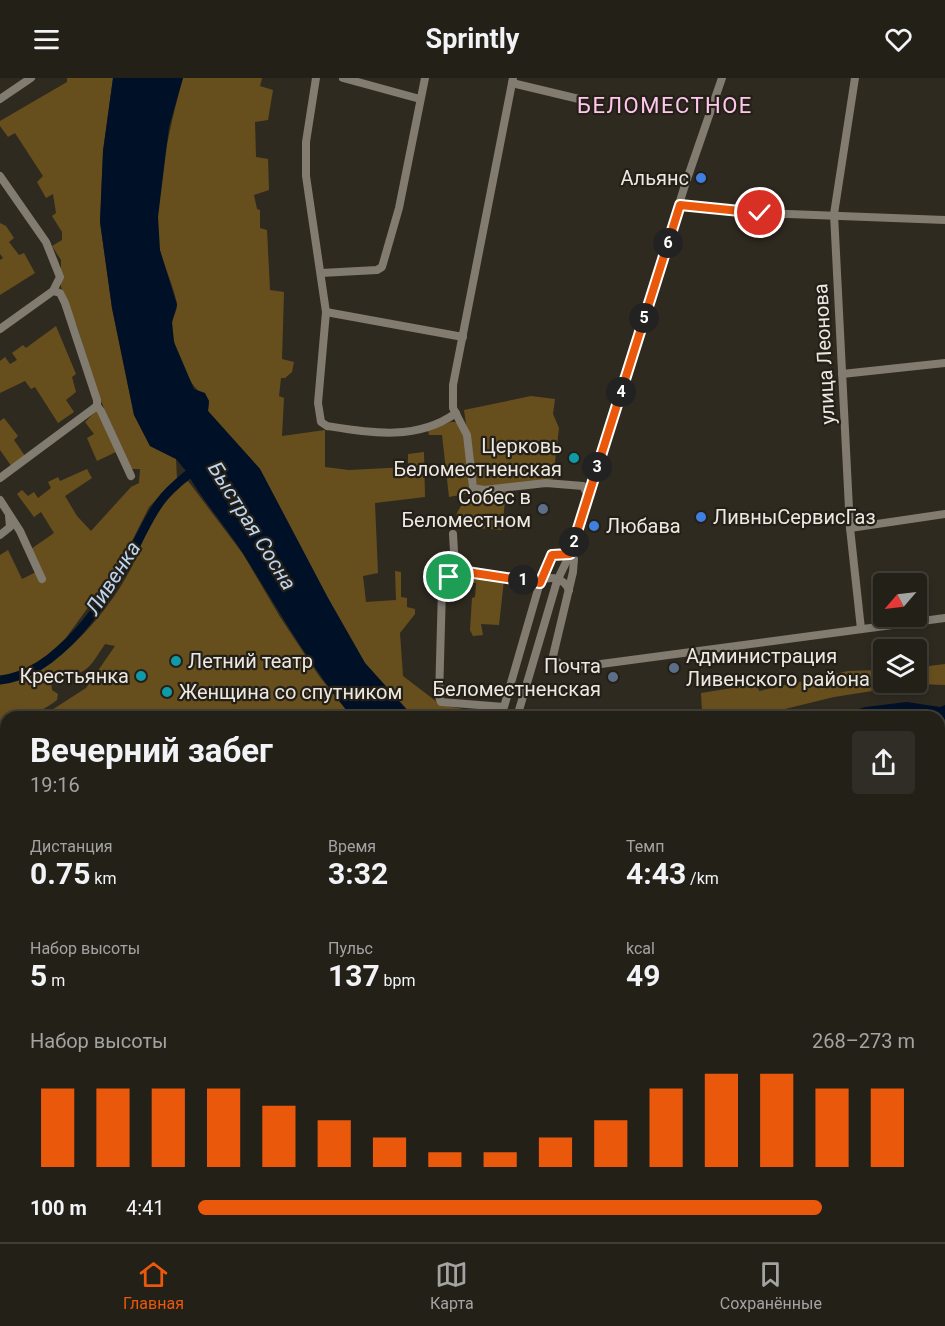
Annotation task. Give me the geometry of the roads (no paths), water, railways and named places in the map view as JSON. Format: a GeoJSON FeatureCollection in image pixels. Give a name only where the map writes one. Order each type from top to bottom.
{"type":"FeatureCollection","features":[{"type":"Feature","properties":{"kind":"street"},"geometry":{"type":"LineString","coordinates":[[11,78],[18,87]]}},
{"type":"Feature","properties":{"kind":"street"},"geometry":{"type":"LineString","coordinates":[[0,99],[30,78]]}},
{"type":"Feature","properties":{"kind":"street"},"geometry":{"type":"LineString","coordinates":[[316,78],[306,142],[306,176],[326,312],[318,404],[322,424],[366,432],[392,433],[419,430],[456,413]]}},
{"type":"Feature","properties":{"kind":"street"},"geometry":{"type":"LineString","coordinates":[[343,78],[420,99]]}},
{"type":"Feature","properties":{"kind":"street"},"geometry":{"type":"LineString","coordinates":[[321,273],[377,270],[382,267],[399,208],[425,78]]}},
{"type":"Feature","properties":{"kind":"street"},"geometry":{"type":"LineString","coordinates":[[519,711],[557,581],[570,554],[722,78]]}},
{"type":"Feature","properties":{"kind":"street","name":"улица Леонова"},"geometry":{"type":"LineString","coordinates":[[855,78],[834,214],[850,528],[861,629]]}},
{"type":"Feature","properties":{"kind":"street"},"geometry":{"type":"LineString","coordinates":[[579,99],[512,81],[452,394],[456,413],[466,430],[470,483],[476,490],[568,483],[585,487],[588,495]]}},
{"type":"Feature","properties":{"kind":"street"},"geometry":{"type":"LineString","coordinates":[[0,176],[34,224],[56,262],[60,279],[54,291],[0,329]]}},
{"type":"Feature","properties":{"kind":"street"},"geometry":{"type":"LineString","coordinates":[[680,205],[760,213],[945,219]]}},
{"type":"Feature","properties":{"kind":"street"},"geometry":{"type":"LineString","coordinates":[[54,291],[60,293],[65,303],[97,406],[102,411],[131,476]]}},
{"type":"Feature","properties":{"kind":"street"},"geometry":{"type":"LineString","coordinates":[[326,312],[463,337]]}},
{"type":"Feature","properties":{"kind":"street"},"geometry":{"type":"LineString","coordinates":[[842,374],[945,363]]}},
{"type":"Feature","properties":{"kind":"street"},"geometry":{"type":"LineString","coordinates":[[0,478],[97,406]]}},
{"type":"Feature","properties":{"kind":"street"},"geometry":{"type":"LineString","coordinates":[[0,500],[42,579]]}},
{"type":"Feature","properties":{"kind":"street"},"geometry":{"type":"LineString","coordinates":[[0,535],[10,527],[8,512]]}},
{"type":"Feature","properties":{"kind":"street"},"geometry":{"type":"LineString","coordinates":[[850,528],[945,514]]}},
{"type":"Feature","properties":{"kind":"street"},"geometry":{"type":"LineString","coordinates":[[453,534],[454,570],[442,589],[439,697],[441,702],[501,709],[505,706],[541,581],[552,555],[570,554]]}},
{"type":"Feature","properties":{"kind":"street"},"geometry":{"type":"LineString","coordinates":[[570,554],[574,563],[553,656],[558,663],[564,666],[601,664],[945,618]]}},
{"type":"Feature","properties":{"kind":"street"},"geometry":{"type":"LineString","coordinates":[[454,570],[541,581],[552,577],[564,583],[569,591]]}},
{"type":"Feature","properties":{"kind":"water","name":"Быстрая Сосна"},"geometry":{"type":"Polygon","coordinates":[[[113,78],[183,78],[169,127],[158,217],[160,250],[177,305],[172,322],[174,342],[194,389],[205,393],[209,401],[208,411],[260,469],[365,663],[408,711],[347,711],[309,658],[237,544],[199,493],[186,471],[176,459],[150,446],[134,415],[112,308],[100,222],[103,151],[113,78]]]}},
{"type":"Feature","properties":{"kind":"water"},"geometry":{"type":"Polygon","coordinates":[[[907,702],[940,707],[945,705],[945,711],[853,711],[865,707],[907,702]]]}},
{"type":"Feature","properties":{"kind":"waterway","name":"Ливенка"},"geometry":{"type":"LineString","coordinates":[[0,680],[22,675],[42,664],[79,631],[110,590],[160,502],[172,488],[196,468]]}},
{"type":"Feature","properties":{"kind":"place","name":"Альянс"},"geometry":{"type":"Point","coordinates":[701,178]}},
{"type":"Feature","properties":{"kind":"place","name":"Церковь Беломестненская"},"geometry":{"type":"Point","coordinates":[574,458]}},
{"type":"Feature","properties":{"kind":"place","name":"Собес в Беломестном"},"geometry":{"type":"Point","coordinates":[543,509]}},
{"type":"Feature","properties":{"kind":"place","name":"ЛивныСервисГаз"},"geometry":{"type":"Point","coordinates":[701,517]}},
{"type":"Feature","properties":{"kind":"place","name":"Любава"},"geometry":{"type":"Point","coordinates":[594,526]}},
{"type":"Feature","properties":{"kind":"place","name":"Летний театр"},"geometry":{"type":"Point","coordinates":[176,661]}},
{"type":"Feature","properties":{"kind":"place","name":"Администрация Ливенского района"},"geometry":{"type":"Point","coordinates":[674,668]}},
{"type":"Feature","properties":{"kind":"place","name":"Крестьянка"},"geometry":{"type":"Point","coordinates":[141,676]}},
{"type":"Feature","properties":{"kind":"place","name":"Почта Беломестненская"},"geometry":{"type":"Point","coordinates":[613,677]}},
{"type":"Feature","properties":{"kind":"place","name":"Женщина со спутником"},"geometry":{"type":"Point","coordinates":[167,692]}},
{"type":"Feature","properties":{"kind":"district","name":"БЕЛОМЕСТНОЕ"},"geometry":{"type":"Point","coordinates":[665,105]}}]}
